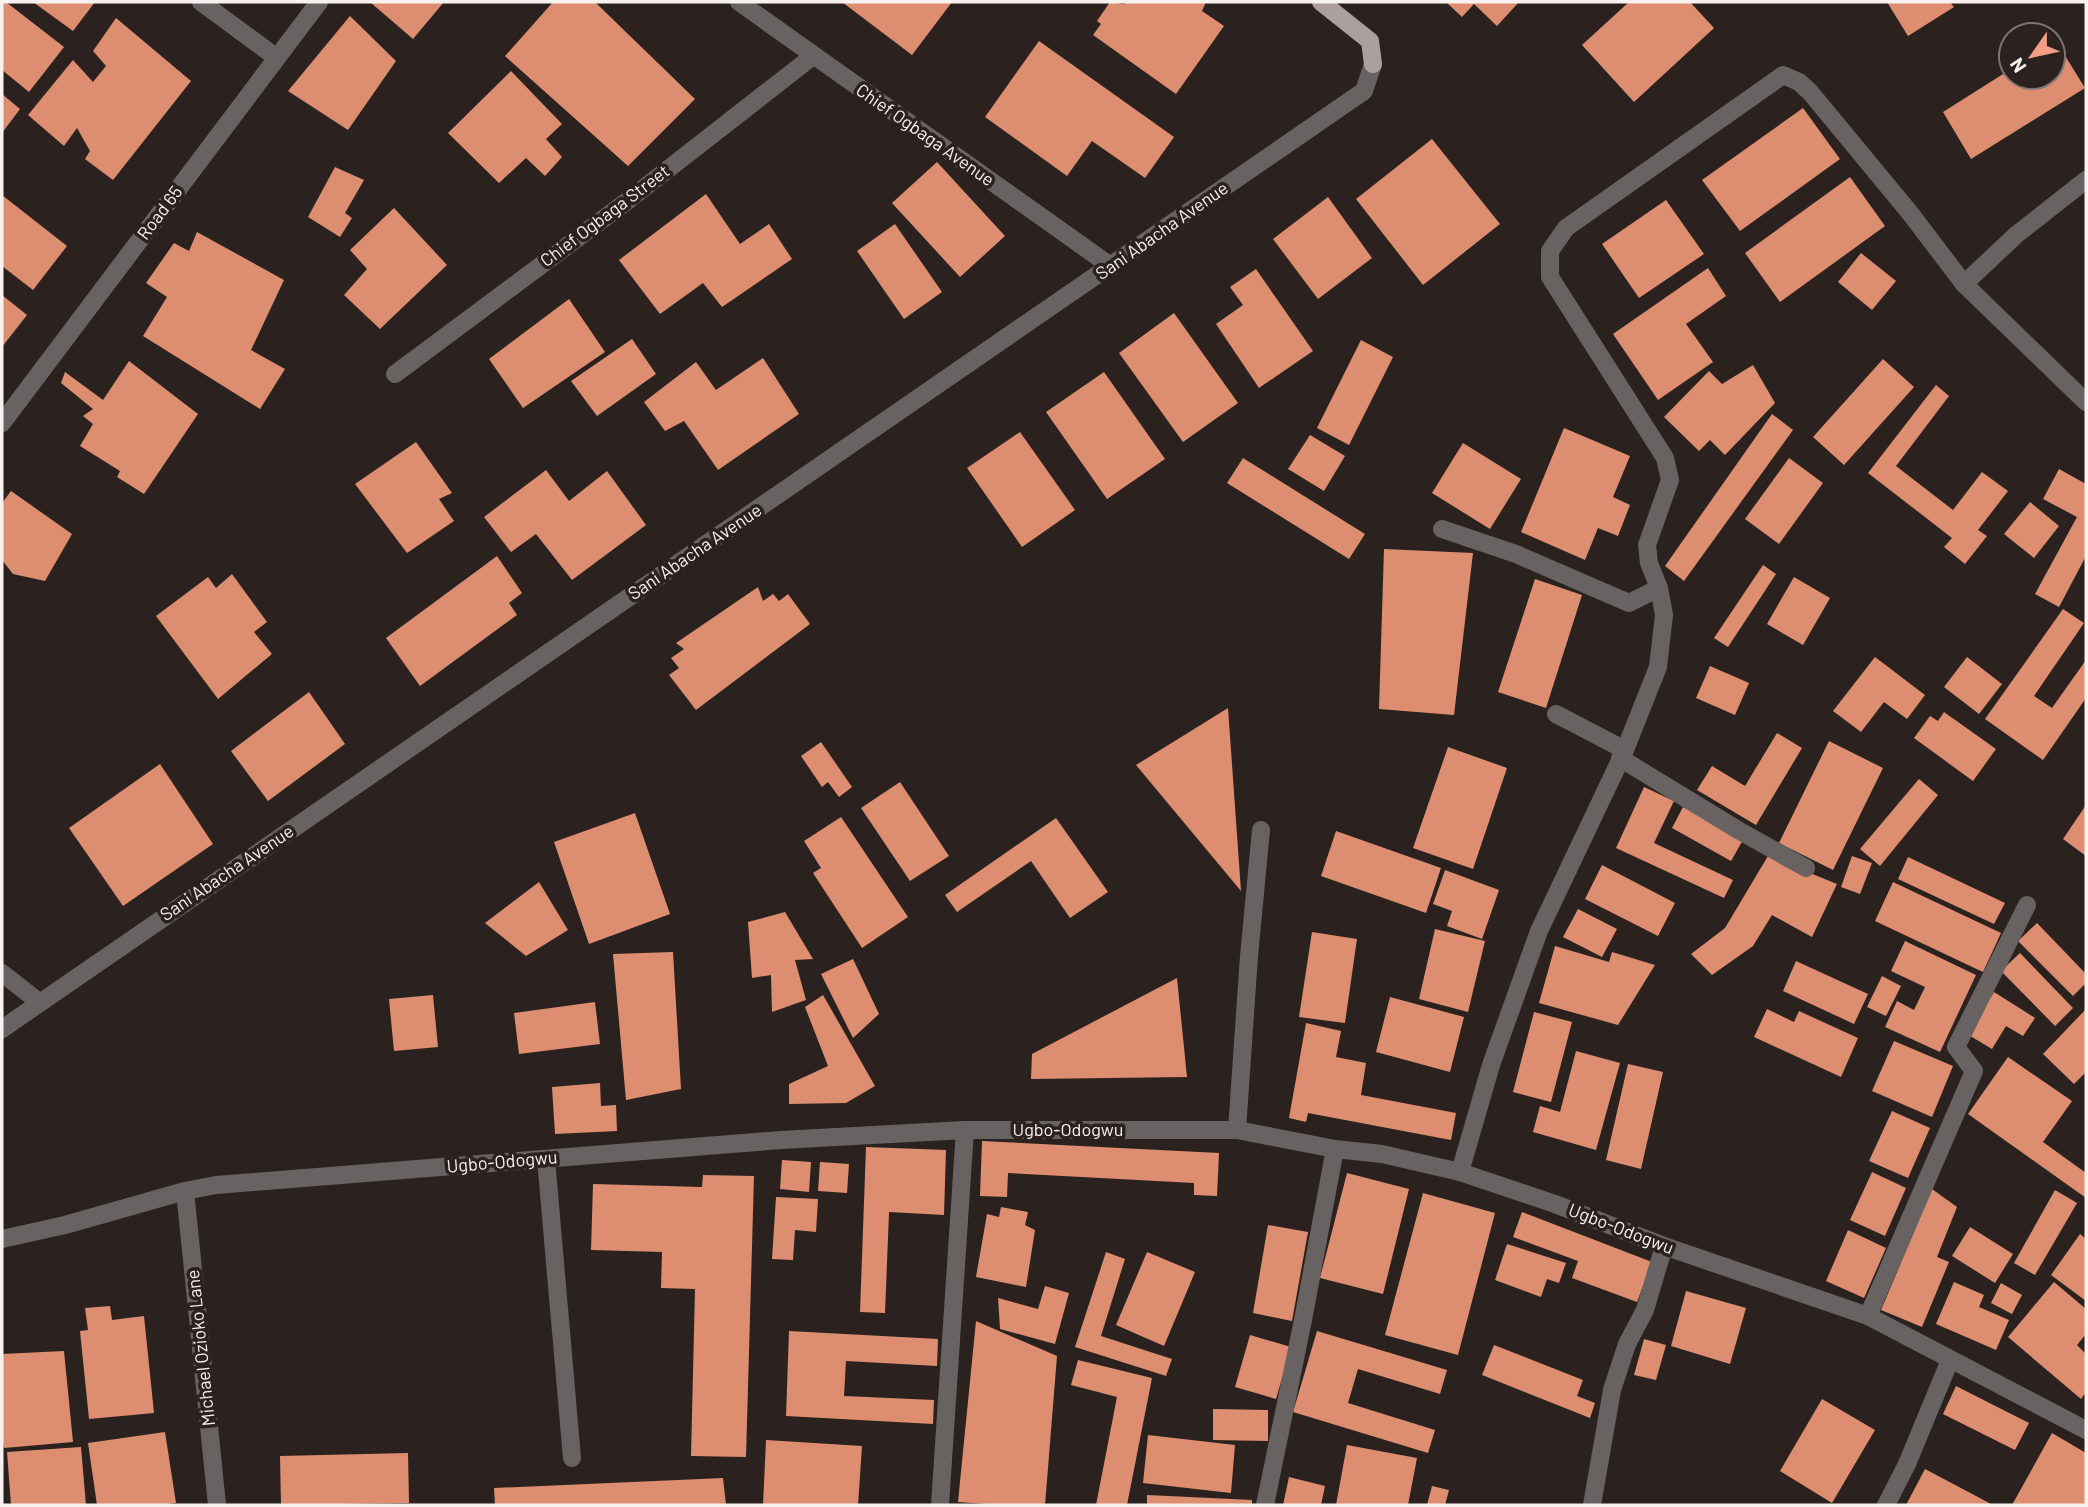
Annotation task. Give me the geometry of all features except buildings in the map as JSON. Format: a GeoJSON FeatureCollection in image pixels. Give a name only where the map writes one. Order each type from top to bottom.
{"type":"FeatureCollection","features":[{"type":"Feature","properties":{"kind":"main road"},"geometry":{"type":"LineString","coordinates":[[1321,2],[1370,41],[1373,64]]}},
{"type":"Feature","properties":{"kind":"street"},"geometry":{"type":"LineString","coordinates":[[201,2],[277,58]]}},
{"type":"Feature","properties":{"kind":"street","name":"Road 65"},"geometry":{"type":"LineString","coordinates":[[2,423],[319,2]]}},
{"type":"Feature","properties":{"kind":"street","name":"Chief Ogbaga Avenue"},"geometry":{"type":"LineString","coordinates":[[739,2],[1112,267]]}},
{"type":"Feature","properties":{"kind":"street","name":"Chief Ogbaga Street"},"geometry":{"type":"LineString","coordinates":[[394,374],[626,202],[813,56]]}},
{"type":"Feature","properties":{"kind":"street","name":"Sani Abacha Avenue"},"geometry":{"type":"LineString","coordinates":[[2,1029],[1364,91],[1373,64]]}},
{"type":"Feature","properties":{"kind":"street"},"geometry":{"type":"LineString","coordinates":[[1460,1172],[1491,1065],[1539,931],[1623,754],[1658,667],[1664,615],[1659,588],[1649,563],[1647,545],[1670,480],[1665,458],[1550,277],[1550,251],[1566,228],[1783,75],[1799,82],[1810,92],[1910,213],[1964,284],[2086,402]]}},
{"type":"Feature","properties":{"kind":"street"},"geometry":{"type":"LineString","coordinates":[[1964,284],[2016,235],[2086,180]]}},
{"type":"Feature","properties":{"kind":"street"},"geometry":{"type":"LineString","coordinates":[[1442,529],[1516,554],[1629,603],[1659,588]]}},
{"type":"Feature","properties":{"kind":"street"},"geometry":{"type":"LineString","coordinates":[[1556,714],[1623,754],[1738,830],[1806,868]]}},
{"type":"Feature","properties":{"kind":"street"},"geometry":{"type":"LineString","coordinates":[[1237,1130],[1248,956],[1261,831]]}},
{"type":"Feature","properties":{"kind":"street"},"geometry":{"type":"LineString","coordinates":[[1868,1316],[1974,1071],[1956,1047],[2027,905]]}},
{"type":"Feature","properties":{"kind":"street"},"geometry":{"type":"LineString","coordinates":[[2,973],[39,1002]]}},
{"type":"Feature","properties":{"kind":"street"},"geometry":{"type":"LineString","coordinates":[[940,1505],[965,1130]]}},
{"type":"Feature","properties":{"kind":"street","name":"Ugbo-Odogwu"},"geometry":{"type":"LineString","coordinates":[[2,1239],[216,1185],[781,1140],[965,1130],[1237,1130],[1335,1149],[1382,1154],[1460,1172],[1555,1204],[1664,1246],[1868,1316],[2086,1430]]}},
{"type":"Feature","properties":{"kind":"street"},"geometry":{"type":"LineString","coordinates":[[1265,1505],[1335,1149]]}},
{"type":"Feature","properties":{"kind":"street"},"geometry":{"type":"LineString","coordinates":[[545,1159],[572,1458]]}},
{"type":"Feature","properties":{"kind":"street","name":"Michael Ozioko Lane"},"geometry":{"type":"LineString","coordinates":[[185,1191],[217,1505]]}},
{"type":"Feature","properties":{"kind":"street"},"geometry":{"type":"LineString","coordinates":[[1592,1505],[1612,1390],[1627,1344],[1645,1310],[1664,1246]]}},
{"type":"Feature","properties":{"kind":"street"},"geometry":{"type":"LineString","coordinates":[[1886,1505],[1907,1464],[1950,1360]]}}]}
